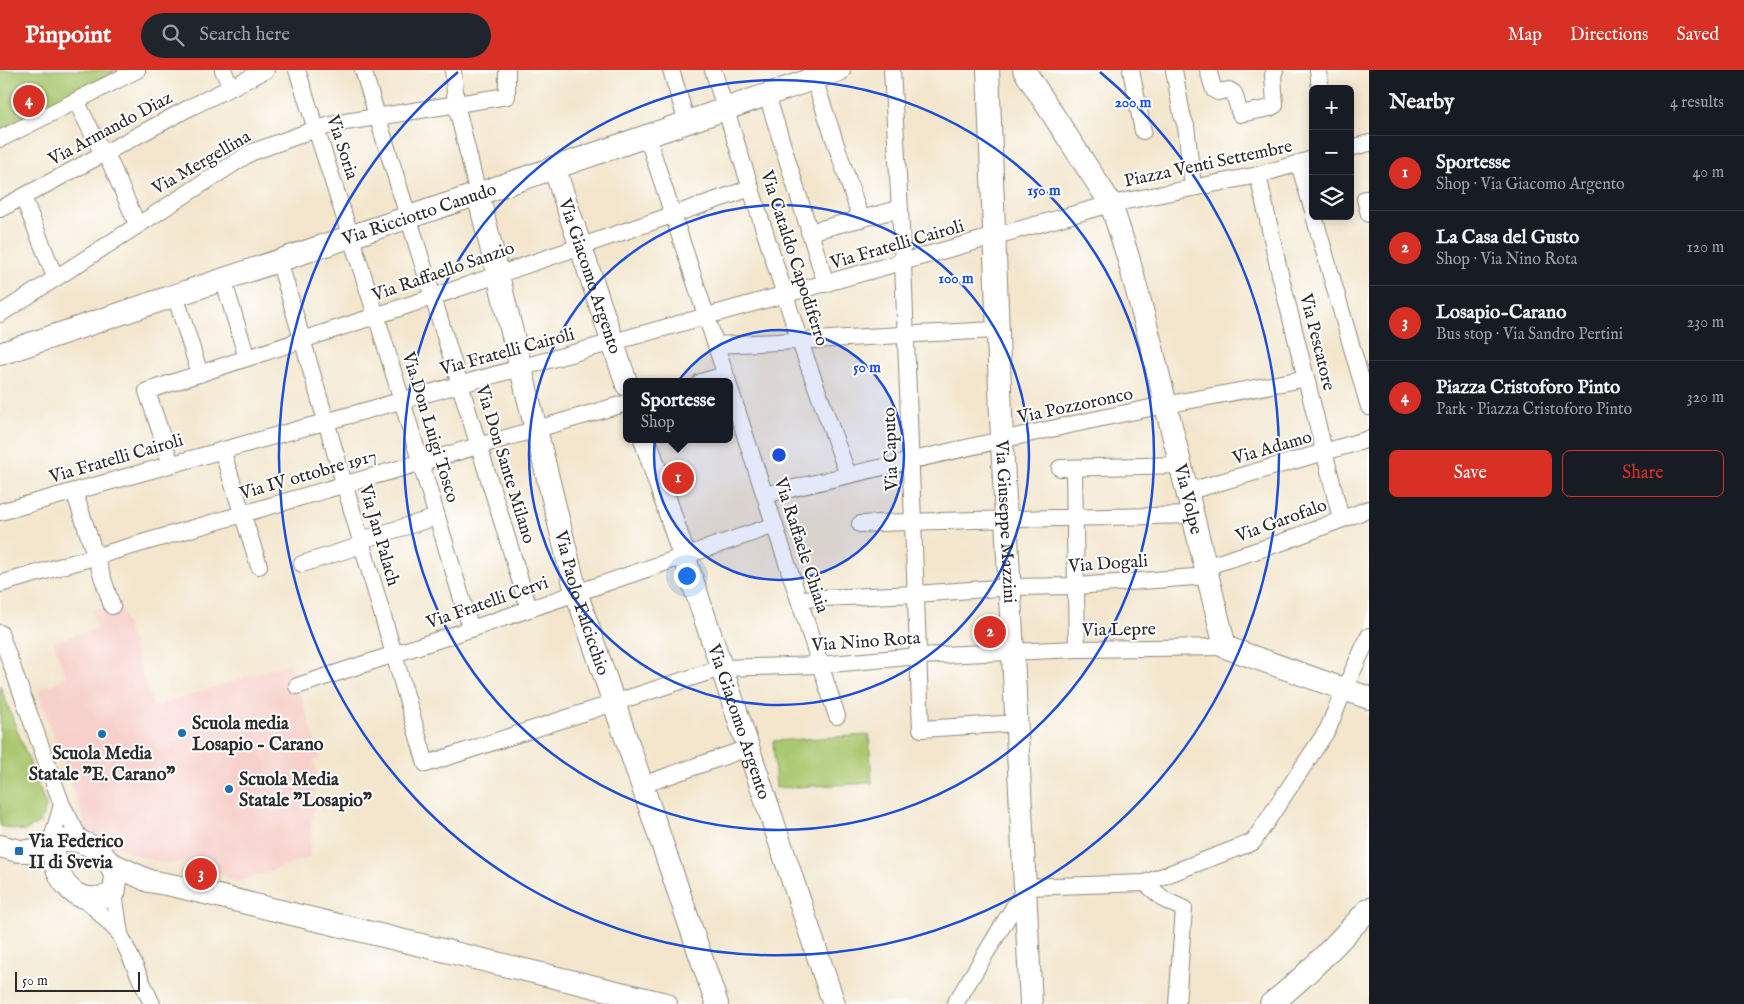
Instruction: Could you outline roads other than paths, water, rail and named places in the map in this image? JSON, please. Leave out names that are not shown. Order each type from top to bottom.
[{"type":"main road","name":"Via Ricciotto Canudo","points":[[0,354],[767,95],[812,74],[839,70]]},
{"type":"main road","name":"Via Giuseppe Mazzini","points":[[988,70],[1002,441],[1031,1004]]},
{"type":"main road","name":"Via Volpe","points":[[1024,70],[1112,204],[1128,257],[1166,405],[1225,647]]},
{"type":"main road","name":"Via Giacomo Argento","points":[[554,167],[624,378]]},
{"type":"main road","name":"Via Paolo Falcicchio","points":[[478,194],[576,592],[718,1004]]},
{"type":"main road","name":"Via Giacomo Argento","points":[[646,443],[834,1004]]},
{"type":"main road","points":[[1225,647],[1369,698]]},
{"type":"main road","points":[[0,846],[19,851],[28,851],[52,842],[66,840],[81,841],[105,857],[110,863],[115,875],[115,890]]},
{"type":"main road","points":[[52,842],[53,858],[61,880]]},
{"type":"main road","points":[[28,851],[73,892],[84,897],[101,899],[115,890],[150,881]]},
{"type":"main road","points":[[110,863],[150,881],[186,888],[666,1004]]},
{"type":"main road","points":[[1271,1004],[1319,961],[1369,909]]},
{"type":"street","points":[[0,139],[136,70]]},
{"type":"street","points":[[223,70],[231,87]]},
{"type":"street","name":"Via Armando Diaz","points":[[0,209],[266,70]]},
{"type":"street","name":"Via Soria","points":[[297,70],[351,236]]},
{"type":"street","name":"Via Don Sante Milano","points":[[363,70],[529,609]]},
{"type":"street","points":[[453,70],[456,104],[478,194]]},
{"type":"street","name":"Via Mergellina","points":[[0,314],[250,153],[316,129],[377,116],[507,96],[507,70]]},
{"type":"street","points":[[671,70],[687,122]]},
{"type":"street","name":"Via Cataldo Capodiferro","points":[[713,70],[800,342],[848,475]]},
{"type":"street","name":"Via Caputo","points":[[892,70],[903,263],[921,729],[1018,723]]},
{"type":"street","points":[[1174,70],[1182,115],[1186,126],[1194,187]]},
{"type":"street","points":[[1208,70],[1214,90],[1218,92],[1229,90],[1234,93],[1240,114],[1270,108],[1275,105],[1275,70]]},
{"type":"street","points":[[1318,70],[1320,85]]},
{"type":"street","points":[[1134,71],[1143,131]]},
{"type":"street","points":[[812,74],[861,219]]},
{"type":"street","points":[[767,95],[826,284]]},
{"type":"street","points":[[76,101],[105,154],[137,224]]},
{"type":"street","name":"Via Raffaele Chiaia","points":[[647,136],[727,378]]},
{"type":"street","points":[[1354,147],[1369,143]]},
{"type":"street","points":[[1306,162],[1309,183]]},
{"type":"street","name":"Piazza Venti Settembre","points":[[1112,204],[1258,175],[1306,162]]},
{"type":"street","name":"Via Pescatore","points":[[1258,175],[1341,519]]},
{"type":"street","name":"Via Raffaello Sanzio","points":[[171,464],[147,391],[433,297],[751,188]]},
{"type":"street","points":[[23,197],[55,277]]},
{"type":"street","name":"Via Fratelli Cairoli","points":[[0,512],[1112,204]]},
{"type":"street","points":[[809,232],[900,209]]},
{"type":"street","points":[[1315,220],[1369,408]]},
{"type":"street","name":"Via Don Luigi Tosco","points":[[351,236],[471,629]]},
{"type":"street","name":"Via Jan Palach","points":[[279,260],[426,764]]},
{"type":"street","points":[[223,279],[248,358]]},
{"type":"street","points":[[175,294],[200,374]]},
{"type":"street","points":[[716,345],[998,330]]},
{"type":"street","name":"Via Pozzoronco","points":[[765,495],[1166,405],[1239,393],[1306,378]]},
{"type":"street","name":"Via Raffaele Chiaia","points":[[733,396],[837,716]]},
{"type":"street","name":"Via IV ottobre 1917","points":[[0,584],[623,404]]},
{"type":"street","name":"Via Adamo","points":[[1186,492],[1369,440]]},
{"type":"street","points":[[222,450],[259,566]]},
{"type":"street","points":[[1077,649],[1075,518],[1067,468],[1181,465]]},
{"type":"street","points":[[74,491],[112,606]]},
{"type":"street","name":"Via Garofalo","points":[[1206,572],[1369,508]]},
{"type":"street","points":[[860,524],[1007,518],[1193,514]]},
{"type":"street","points":[[302,564],[437,517]]},
{"type":"street","name":"Via Fratelli Cervi","points":[[297,686],[394,655],[775,525]]},
{"type":"street","name":"Via Dogali","points":[[799,599],[916,594],[1011,587],[1077,586],[1206,572]]},
{"type":"street","points":[[0,633],[62,805],[81,841]]},
{"type":"street","points":[[955,1004],[1026,887],[1145,883],[1252,842],[1328,729],[1369,636]]},
{"type":"street","name":"Via Lepre","points":[[1014,652],[1077,649],[1225,647]]},
{"type":"street","name":"Via Nino Rota","points":[[426,764],[721,668],[820,665],[918,656],[1014,652]]},
{"type":"street","points":[[642,785],[748,748]]},
{"type":"street","points":[[52,842],[62,805]]},
{"type":"street","points":[[1145,883],[1165,900],[1184,909],[1177,1004]]},
{"type":"street","points":[[115,890],[120,934],[152,1004]]},
{"type":"street","points":[[84,897],[120,934]]},
{"type":"place","name":"Piazza Cristoforo Pinto","points":[[29,101]]},
{"type":"place","name":"Sportesse","points":[[678,478]]},
{"type":"place","name":"La Casa del Gusto","points":[[990,632]]},
{"type":"place","name":"Scuola media Losapio - Carano","points":[[182,733]]},
{"type":"place","name":"Scuola Media Statale \"E. Carano\"","points":[[102,734]]},
{"type":"place","name":"Scuola Media Statale \"Losapio\"","points":[[229,789]]},
{"type":"place","name":"Via Federico II di Svevia","points":[[19,851]]},
{"type":"place","name":"Losapio-Carano","points":[[201,874]]}]
